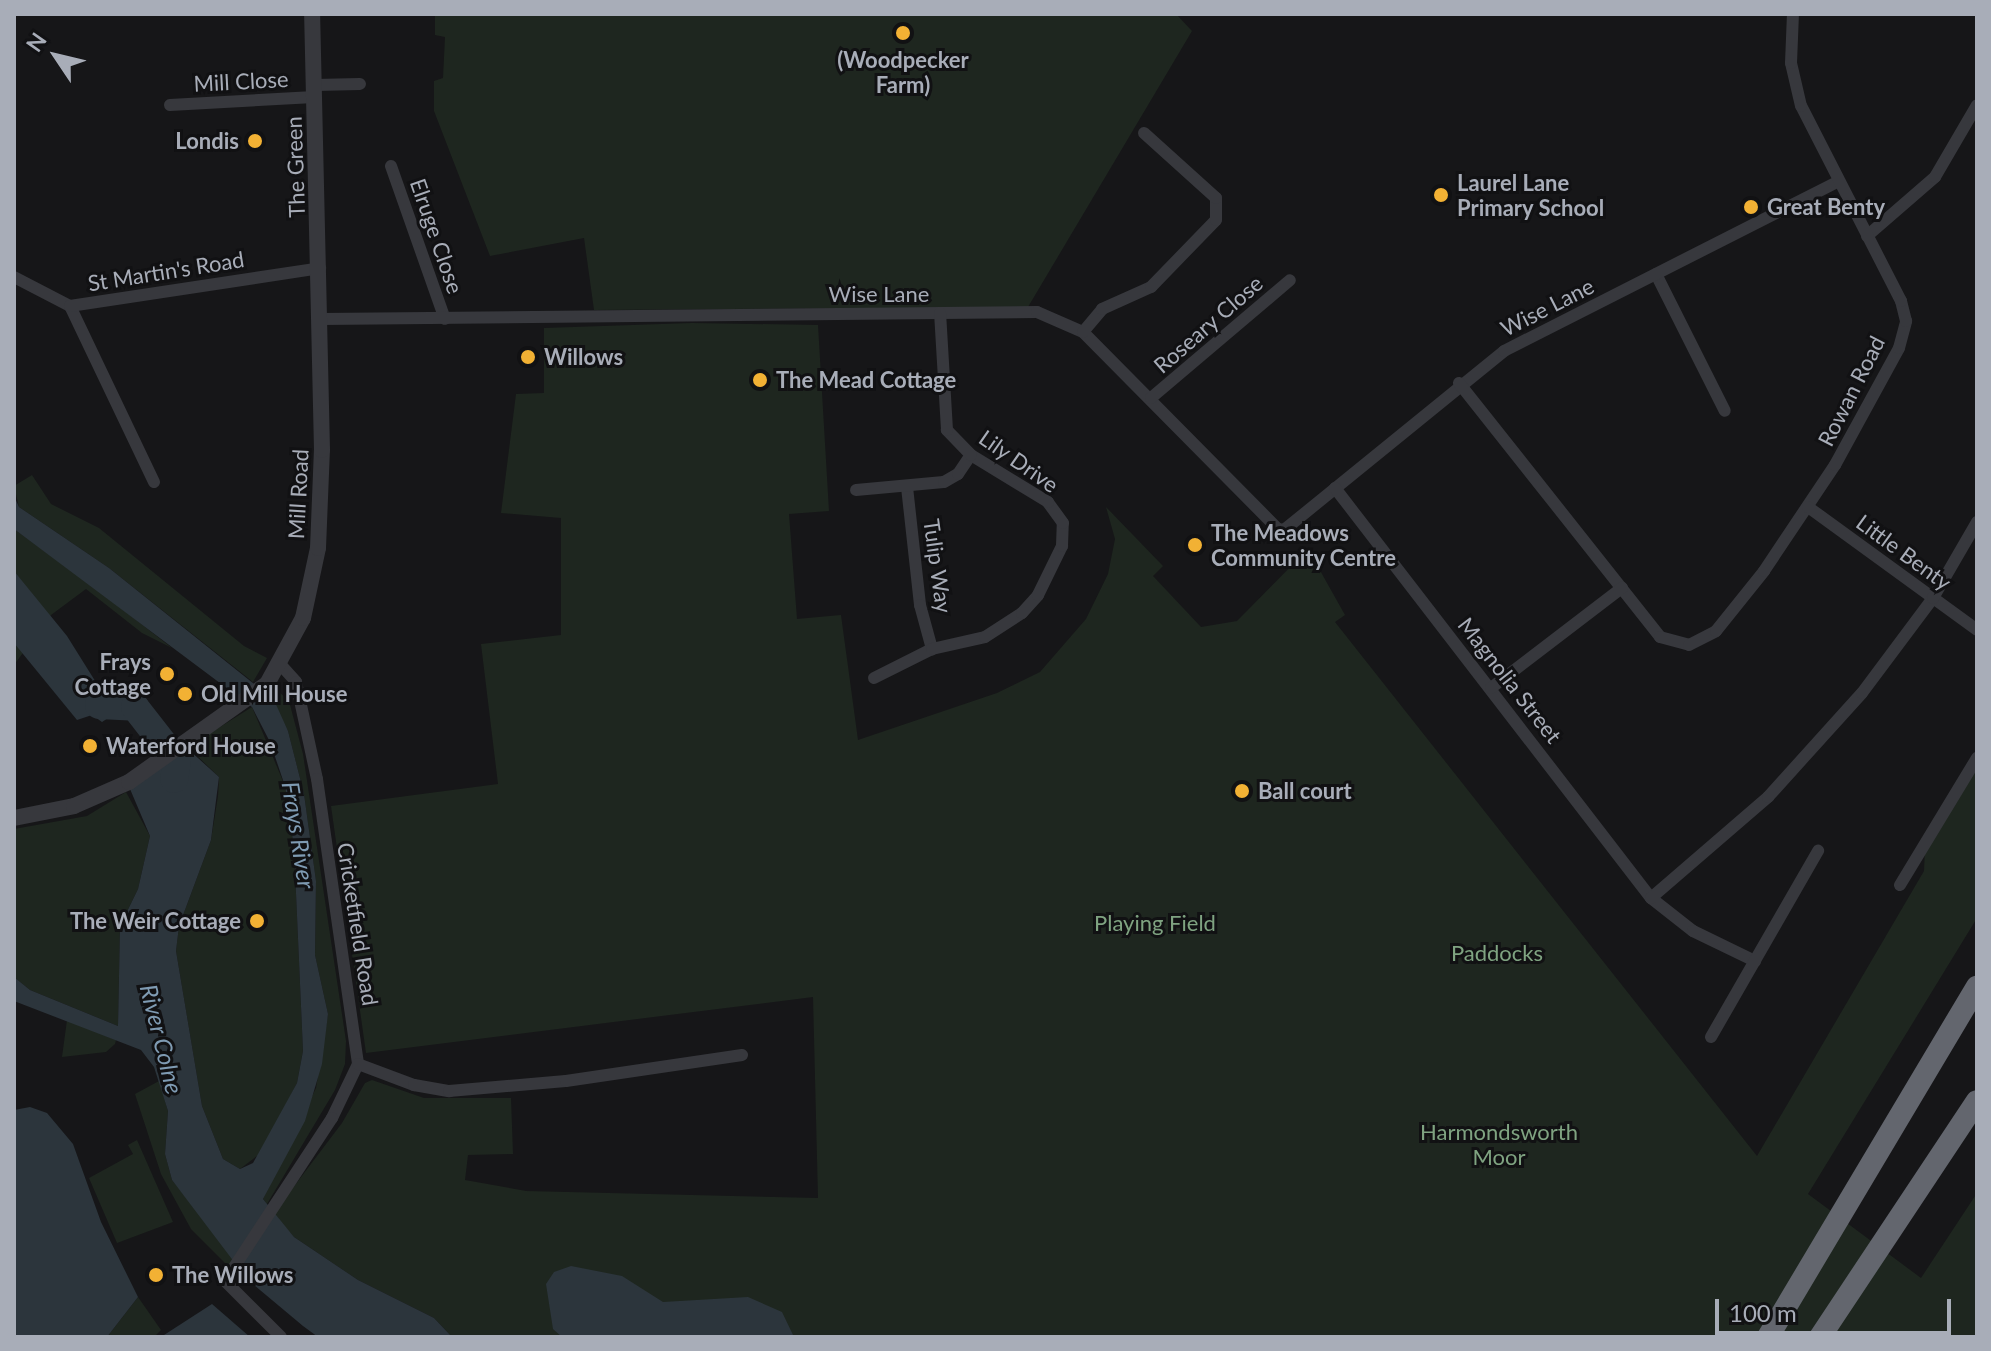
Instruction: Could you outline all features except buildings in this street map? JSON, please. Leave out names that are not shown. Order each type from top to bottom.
[{"type":"highway","points":[[1768,1337],[1977,987]]},
{"type":"highway","points":[[1820,1337],[1977,1101]]},
{"type":"highway","points":[[1834,1337],[1877,1253]]},
{"type":"highway","points":[[1752,1337],[1803,1277]]},
{"type":"street","name":"The Green","points":[[312,14],[322,319]]},
{"type":"street","name":"Rowan Road","points":[[1622,588],[1660,637],[1689,645],[1716,631],[1808,507],[1899,348],[1906,321],[1801,106],[1791,63],[1793,14]]},
{"type":"street","name":"Mill Close","points":[[170,105],[360,84]]},
{"type":"street","points":[[1867,236],[1935,177],[1977,105]]},
{"type":"street","points":[[1083,332],[1102,309],[1151,287],[1216,220],[1216,198],[1144,133]]},
{"type":"street","name":"Elruge Close","points":[[391,166],[445,319]]},
{"type":"street","name":"Wise Lane","points":[[322,319],[1037,312],[1083,332],[1278,529],[1293,527],[1459,383],[1504,351],[1837,182]]},
{"type":"street","name":"St Martin's Road","points":[[154,482],[70,306],[320,268]]},
{"type":"street","points":[[1656,274],[1725,411]]},
{"type":"street","points":[[14,277],[70,306]]},
{"type":"street","name":"Roseary Close","points":[[1151,398],[1290,280]]},
{"type":"street","name":"Lily Drive","points":[[874,678],[932,649],[985,637],[1022,613],[1038,595],[1062,546],[1063,523],[1048,502],[971,455],[947,430],[940,313]]},
{"type":"street","name":"Mill Road","points":[[14,818],[74,806],[129,782],[267,684],[280,664],[303,618],[318,548],[322,319]]},
{"type":"street","points":[[1459,383],[1622,588],[1491,688]]},
{"type":"street","points":[[856,490],[907,487],[954,477],[971,455]]},
{"type":"street","name":"Tulip Way","points":[[907,487],[920,605],[932,649]]},
{"type":"street","name":"Magnolia Street","points":[[1335,488],[1651,898],[1693,931],[1755,961]]},
{"type":"street","name":"Little Benty","points":[[1808,507],[1977,630]]},
{"type":"street","points":[[1651,898],[1768,797],[1862,693],[1933,598],[1977,522]]},
{"type":"street","name":"Cricketfield Road","points":[[280,664],[296,682],[317,779],[358,1064]]},
{"type":"street","points":[[1900,885],[1977,758]]},
{"type":"street","points":[[1711,1037],[1818,851]]},
{"type":"street","points":[[281,1337],[225,1281],[288,1179],[332,1118],[358,1064],[414,1085],[449,1091],[566,1081],[742,1055]]},
{"type":"green space","points":[[435,14],[1176,14],[1192,31],[1028,307],[594,310],[584,238],[490,256],[434,111],[434,81],[443,78],[445,37],[435,35]]},
{"type":"green space","points":[[692,323],[818,325],[829,511],[789,514],[797,619],[841,615],[858,740],[997,693],[1040,672],[1086,619],[1108,574],[1115,539],[1106,507],[1163,566],[1153,576],[1201,627],[1237,621],[1308,549],[1345,615],[1335,622],[1757,1156],[1924,871],[1925,847],[1977,768],[1977,918],[1808,1194],[1921,1278],[1977,1193],[1977,1337],[452,1337],[434,1318],[358,1280],[294,1237],[273,1214],[342,1123],[365,1083],[372,1080],[424,1098],[511,1098],[513,1154],[468,1155],[465,1180],[526,1191],[818,1198],[813,997],[366,1053],[331,806],[498,784],[481,644],[561,635],[561,518],[501,513],[516,394],[544,393],[544,328]]},
{"type":"green space","points":[[32,475],[51,504],[99,528],[244,646],[267,658],[253,682],[109,568],[19,507],[14,486]]},
{"type":"green space","points":[[14,529],[172,648],[142,633],[86,589],[51,615],[14,665]]},
{"type":"green space","points":[[277,690],[289,701],[303,754],[346,1041],[345,1064],[335,1090],[267,1204],[263,1199],[316,1088],[328,1014],[315,955],[316,881],[304,794],[288,731],[268,695]]},
{"type":"green space","points":[[252,707],[285,786],[294,848],[303,1051],[297,1083],[261,1153],[240,1169],[223,1159],[202,1106],[176,951],[179,926],[211,840],[218,796],[219,777],[188,747]]},
{"type":"green space","points":[[126,792],[150,836],[138,889],[120,926],[118,1026],[30,990],[14,977],[14,829],[87,816]]},
{"type":"green space","points":[[67,1020],[116,1040],[115,1044],[106,1052],[62,1057]]},
{"type":"green space","points":[[159,1081],[168,1111],[165,1154],[172,1180],[234,1257],[228,1266],[191,1229],[161,1174],[135,1094]]},
{"type":"green space","points":[[137,1140],[173,1222],[117,1243],[89,1178],[133,1154],[128,1145]]},
{"type":"green space","points":[[138,1297],[161,1330],[154,1337],[107,1337]]},
{"type":"water","name":"Frays River","points":[[14,496],[19,507],[109,568],[274,700],[288,731],[304,794],[316,881],[315,955],[328,1014],[322,1064],[305,1121],[263,1199],[294,1237],[358,1280],[434,1318],[452,1337],[318,1337],[303,1326],[247,1279],[172,1180],[165,1154],[168,1111],[154,1067],[141,1050],[14,1001],[14,977],[30,990],[118,1026],[120,926],[138,889],[150,836],[130,789],[188,749],[219,777],[211,840],[179,926],[176,951],[202,1106],[223,1159],[240,1169],[253,1163],[297,1083],[303,1051],[294,848],[285,786],[270,742],[252,707],[14,529]]},
{"type":"water","points":[[14,571],[67,636],[97,684],[143,705],[132,713],[122,709],[102,722],[92,715],[77,720],[14,643]]},
{"type":"water","points":[[30,1107],[47,1113],[73,1144],[101,1222],[138,1297],[107,1337],[14,1337],[14,1110]]},
{"type":"water","points":[[571,1266],[622,1276],[663,1302],[748,1297],[782,1312],[794,1337],[562,1337],[553,1329],[546,1284],[554,1272]]},
{"type":"water","points":[[212,1304],[250,1337],[162,1337],[164,1335]]},
{"type":"waterway","name":"River Colne","points":[[99,705],[135,707],[177,761],[174,779]]},
{"type":"place","name":"(Woodpecker Farm)","points":[[903,33]]},
{"type":"place","name":"Londis","points":[[255,141]]},
{"type":"place","name":"Laurel Lane Primary School","points":[[1441,195]]},
{"type":"place","name":"Great Benty","points":[[1751,207]]},
{"type":"place","name":"Willows","points":[[528,357]]},
{"type":"place","name":"The Mead Cottage","points":[[760,380]]},
{"type":"place","name":"The Meadows Community Centre","points":[[1195,545]]},
{"type":"place","name":"Frays Cottage","points":[[167,674]]},
{"type":"place","name":"Old Mill House","points":[[185,694]]},
{"type":"place","name":"Waterford House","points":[[90,746]]},
{"type":"place","name":"Ball court","points":[[1242,791]]},
{"type":"place","name":"The Weir Cottage","points":[[257,921]]},
{"type":"place","name":"The Willows","points":[[156,1275]]},
{"type":"park label","name":"Playing Field","points":[[1155,923]]},
{"type":"park label","name":"Paddocks","points":[[1497,953]]},
{"type":"park label","name":"Harmondsworth Moor","points":[[1499,1144]]}]
